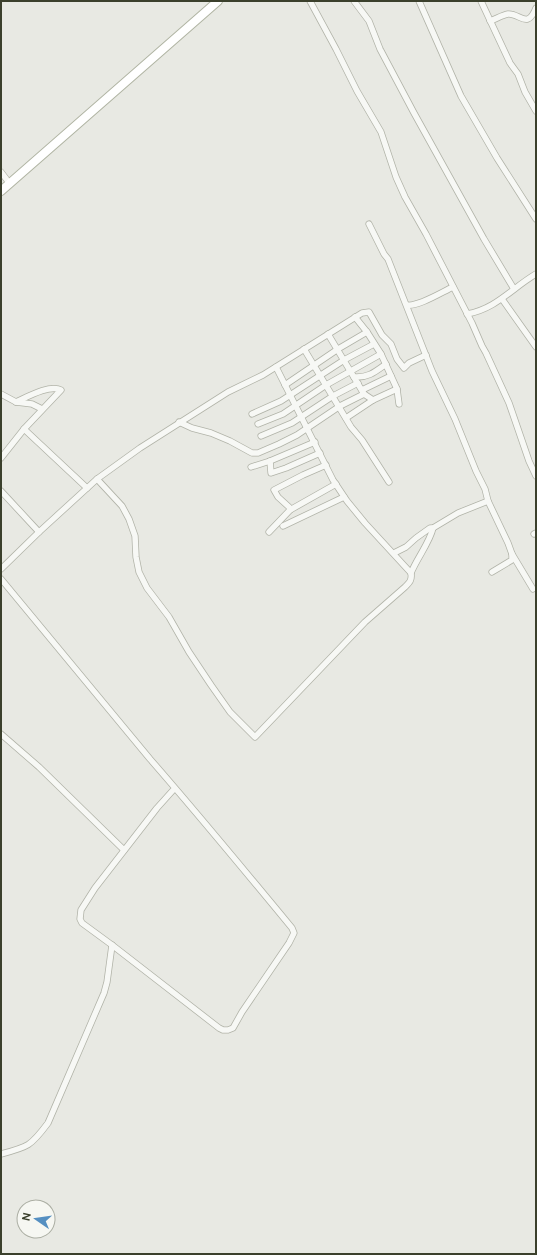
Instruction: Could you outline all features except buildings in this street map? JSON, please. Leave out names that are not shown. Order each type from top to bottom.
[{"type":"main road","points":[[1,191],[218,1]]},
{"type":"street","points":[[310,1],[357,91],[381,132],[405,197],[472,323],[509,403],[529,461],[536,476]]},
{"type":"street","points":[[354,1],[370,21],[380,49],[418,120],[484,239],[514,289]]},
{"type":"street","points":[[419,1],[461,96],[497,158],[536,219]]},
{"type":"street","points":[[481,1],[510,63],[518,74],[525,92],[536,111]]},
{"type":"street","points":[[490,21],[507,14],[525,19],[529,18],[534,14],[536,8]]},
{"type":"street","points":[[1,172],[10,184]]},
{"type":"street","points":[[369,224],[388,259],[426,355],[485,489],[488,501],[512,554],[533,589]]},
{"type":"street","points":[[467,314],[476,312],[502,299],[536,274]]},
{"type":"street","points":[[407,305],[418,303],[453,287]]},
{"type":"street","points":[[502,299],[536,347]]},
{"type":"street","points":[[1,569],[96,479],[179,422],[228,392],[248,383],[276,367],[362,313],[369,312],[382,335],[391,344],[397,359],[404,368],[409,363],[426,355]]},
{"type":"street","points":[[355,318],[367,332],[381,354],[397,389],[399,404]]},
{"type":"street","points":[[285,385],[314,364],[367,332]]},
{"type":"street","points":[[328,334],[363,392],[366,405]]},
{"type":"street","points":[[252,414],[281,402],[344,360],[374,344]]},
{"type":"street","points":[[304,349],[340,406],[351,427],[362,440],[389,482]]},
{"type":"street","points":[[258,424],[282,414],[326,385],[381,354]]},
{"type":"street","points":[[354,377],[368,376],[386,364]]},
{"type":"street","points":[[276,367],[336,484],[365,523],[411,573]]},
{"type":"street","points":[[179,422],[230,441],[252,453],[258,452],[279,444],[304,430],[340,406],[391,376]]},
{"type":"street","points":[[261,436],[281,429],[302,418],[333,396],[358,383]]},
{"type":"street","points":[[1,458],[24,429],[61,390],[57,388],[36,393],[16,402]]},
{"type":"street","points":[[346,418],[373,400],[397,389]]},
{"type":"street","points":[[363,392],[373,400]]},
{"type":"street","points":[[1,394],[16,402],[32,404],[42,409]]},
{"type":"street","points":[[24,429],[86,488]]},
{"type":"street","points":[[251,467],[270,461],[315,442]]},
{"type":"street","points":[[270,461],[271,473],[320,453]]},
{"type":"street","points":[[290,510],[289,507],[278,497],[274,490],[326,465]]},
{"type":"street","points":[[96,479],[122,506],[129,519],[135,536],[136,557],[140,572],[147,588],[169,617],[189,652],[230,712],[255,737],[365,622],[410,582],[412,578],[411,573],[431,535],[433,528]]},
{"type":"street","points":[[269,532],[290,510],[336,484]]},
{"type":"street","points":[[1,491],[39,532]]},
{"type":"street","points":[[283,526],[344,496]]},
{"type":"street","points":[[394,553],[406,547],[430,528],[433,528],[458,513],[488,501]]},
{"type":"street","points":[[492,572],[512,560],[512,554]]},
{"type":"street","points":[[1,579],[150,759],[197,812],[292,928],[294,933],[292,938],[242,1012],[233,1028],[228,1030],[219,1028],[82,923],[80,919],[81,910],[95,888],[157,808],[175,788]]},
{"type":"street","points":[[1,734],[39,767],[124,850]]},
{"type":"street","points":[[1,1154],[28,1146],[34,1141],[48,1123],[104,993],[112,945]]}]
